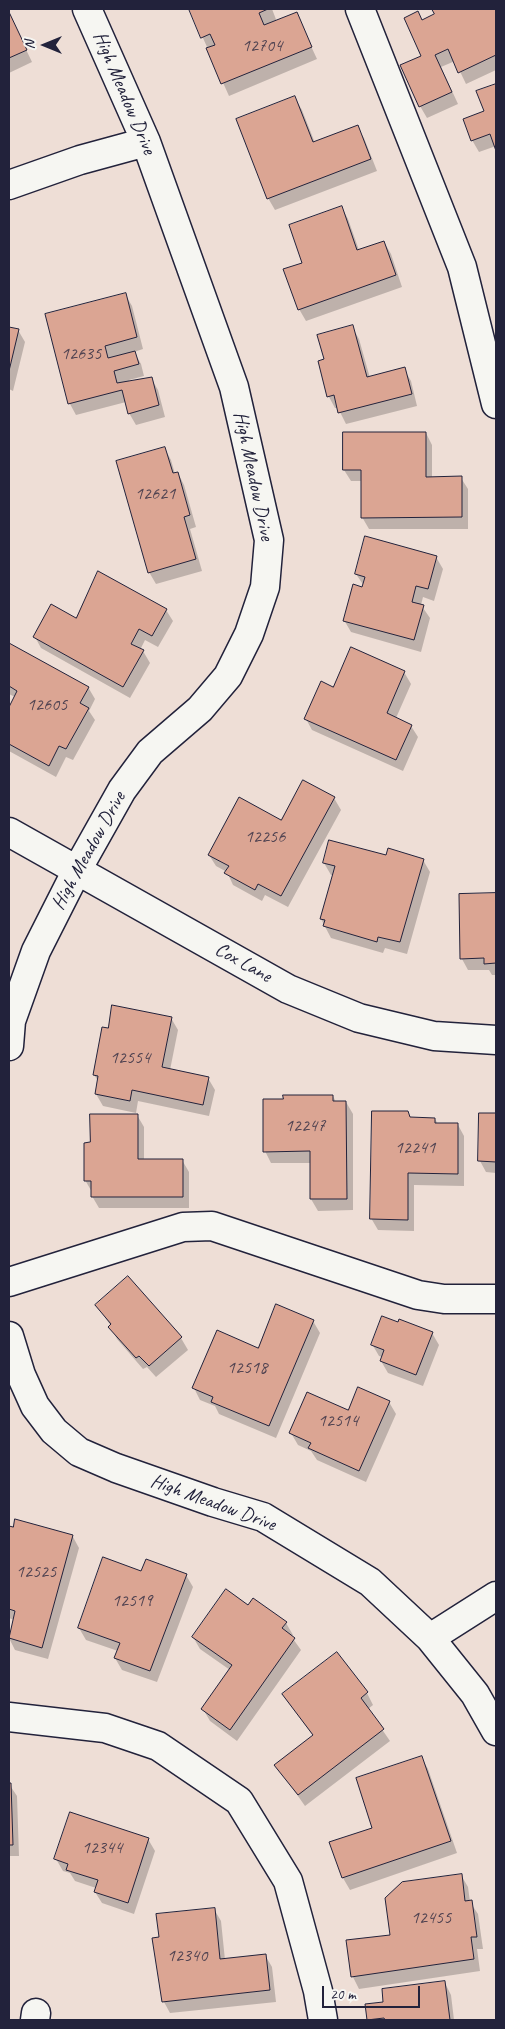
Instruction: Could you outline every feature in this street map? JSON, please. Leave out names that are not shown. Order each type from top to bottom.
[{"type":"street","name":"High Meadow Drive","points":[[9,1046],[12,1021],[36,951],[77,870],[122,790],[150,752],[200,709],[228,676],[249,634],[265,587],[269,540],[234,387],[146,142],[87,9]]},
{"type":"street","points":[[360,9],[462,267],[496,404]]},
{"type":"street","points":[[9,185],[80,160],[146,142]]},
{"type":"street","name":"Cox Lane","points":[[9,832],[288,989],[360,1018],[434,1036],[496,1040]]},
{"type":"street","points":[[9,1282],[183,1227],[212,1226],[418,1295],[444,1299],[496,1299]]},
{"type":"street","name":"High Meadow Drive","points":[[9,1336],[21,1375],[35,1406],[54,1431],[79,1452],[124,1471],[263,1517],[370,1582],[430,1638],[475,1694],[496,1730]]},
{"type":"street","points":[[430,1638],[496,1596]]},
{"type":"street","points":[[9,1717],[105,1728],[158,1746],[240,1801],[288,1881],[318,1991],[323,2020]]},
{"type":"building","points":[[189,9],[268,9],[259,13],[264,25],[297,12],[312,47],[221,84],[206,48],[215,45],[210,34],[201,38]]},
{"type":"building","points":[[432,9],[496,9],[496,55],[458,73],[448,49],[435,55],[452,92],[419,107],[400,65],[421,56],[404,18],[418,11],[422,20],[434,14]]},
{"type":"building","points":[[9,12],[27,50],[9,58]]},
{"type":"building","points":[[496,84],[496,151],[490,134],[471,141],[463,119],[484,111],[476,91]]},
{"type":"building","points":[[295,96],[313,142],[358,125],[371,159],[267,199],[236,119]]},
{"type":"building","points":[[342,206],[357,250],[384,241],[396,275],[298,310],[283,269],[302,263],[289,225]]},
{"type":"building","points":[[126,293],[137,337],[105,346],[108,358],[135,351],[139,364],[114,371],[117,383],[152,377],[159,405],[128,414],[122,390],[68,404],[45,314]]},
{"type":"building","points":[[353,325],[367,377],[405,367],[412,394],[338,413],[334,395],[327,397],[318,361],[324,359],[317,335]]},
{"type":"building","points":[[9,327],[19,329],[9,371]]},
{"type":"building","points":[[343,432],[426,432],[426,477],[462,476],[462,517],[361,518],[361,470],[343,470]]},
{"type":"building","points":[[165,447],[173,473],[178,472],[190,515],[184,517],[196,559],[148,573],[116,461]]},
{"type":"building","points":[[365,536],[437,556],[428,589],[416,586],[412,602],[424,605],[414,640],[343,621],[353,584],[362,587],[365,577],[355,574]]},
{"type":"building","points":[[98,571],[167,609],[152,636],[139,629],[131,644],[144,650],[123,687],[33,637],[51,604],[76,618]]},
{"type":"building","points":[[9,643],[89,687],[80,703],[89,708],[66,749],[59,746],[49,766],[9,744],[9,707],[17,691],[9,686]]},
{"type":"building","points":[[351,647],[405,671],[387,713],[412,725],[396,760],[304,719],[321,681],[333,687]]},
{"type":"building","points":[[303,780],[335,797],[281,896],[258,884],[255,890],[224,873],[229,866],[208,855],[239,797],[281,820]]},
{"type":"building","points":[[329,840],[386,855],[388,848],[424,859],[400,942],[378,937],[377,942],[323,926],[325,920],[320,919],[335,866],[323,863]]},
{"type":"building","points":[[496,893],[496,963],[484,964],[484,958],[460,959],[459,894]]},
{"type":"building","points":[[112,1005],[172,1017],[162,1067],[209,1077],[203,1105],[132,1090],[130,1101],[95,1094],[98,1076],[93,1075],[102,1027],[108,1028]]},
{"type":"building","points":[[283,1095],[333,1095],[333,1101],[346,1101],[347,1199],[310,1199],[310,1151],[263,1152],[263,1099],[283,1099]]},
{"type":"building","points":[[372,1111],[408,1111],[410,1117],[435,1118],[435,1123],[458,1123],[458,1174],[408,1173],[408,1220],[370,1219]]},
{"type":"building","points":[[479,1113],[496,1113],[496,1162],[478,1161]]},
{"type":"building","points":[[90,1114],[138,1114],[138,1159],[183,1159],[183,1197],[91,1197],[91,1181],[84,1181],[84,1143],[90,1142]]},
{"type":"building","points":[[128,1276],[182,1337],[149,1366],[139,1356],[136,1358],[108,1327],[111,1324],[95,1305]]},
{"type":"building","points":[[276,1304],[314,1320],[269,1426],[211,1402],[213,1397],[192,1388],[217,1330],[258,1348]]},
{"type":"building","points":[[382,1316],[398,1322],[399,1319],[433,1332],[416,1375],[380,1361],[384,1350],[371,1345]]},
{"type":"building","points":[[358,1387],[390,1401],[359,1471],[308,1448],[311,1443],[289,1433],[307,1392],[348,1410]]},
{"type":"building","points":[[15,1519],[73,1535],[42,1648],[9,1638],[15,1611],[9,1609],[9,1526],[13,1527]]},
{"type":"building","points":[[103,1557],[141,1571],[146,1559],[187,1574],[150,1671],[114,1658],[120,1643],[78,1628]]},
{"type":"building","points":[[226,1589],[248,1605],[253,1598],[287,1622],[282,1628],[295,1638],[230,1730],[201,1709],[232,1665],[192,1637]]},
{"type":"building","points":[[337,1652],[368,1692],[361,1698],[384,1729],[298,1795],[274,1765],[313,1735],[282,1694]]},
{"type":"building","points":[[422,1756],[451,1841],[342,1878],[329,1842],[372,1828],[356,1778]]},
{"type":"building","points":[[9,1783],[11,1783],[13,1845],[9,1845]]},
{"type":"building","points":[[70,1812],[149,1838],[128,1903],[94,1892],[98,1880],[66,1870],[68,1864],[54,1859]]},
{"type":"building","points":[[462,1874],[465,1901],[472,1900],[477,1937],[471,1937],[474,1959],[351,1977],[346,1940],[390,1935],[385,1898],[402,1882]]},
{"type":"building","points":[[215,1908],[220,1959],[266,1954],[270,1990],[162,2002],[152,1938],[159,1937],[156,1914]]},
{"type":"building","points":[[445,1981],[450,2020],[385,2020],[384,2018],[367,2020],[365,2004],[383,2002],[382,1989]]}]
